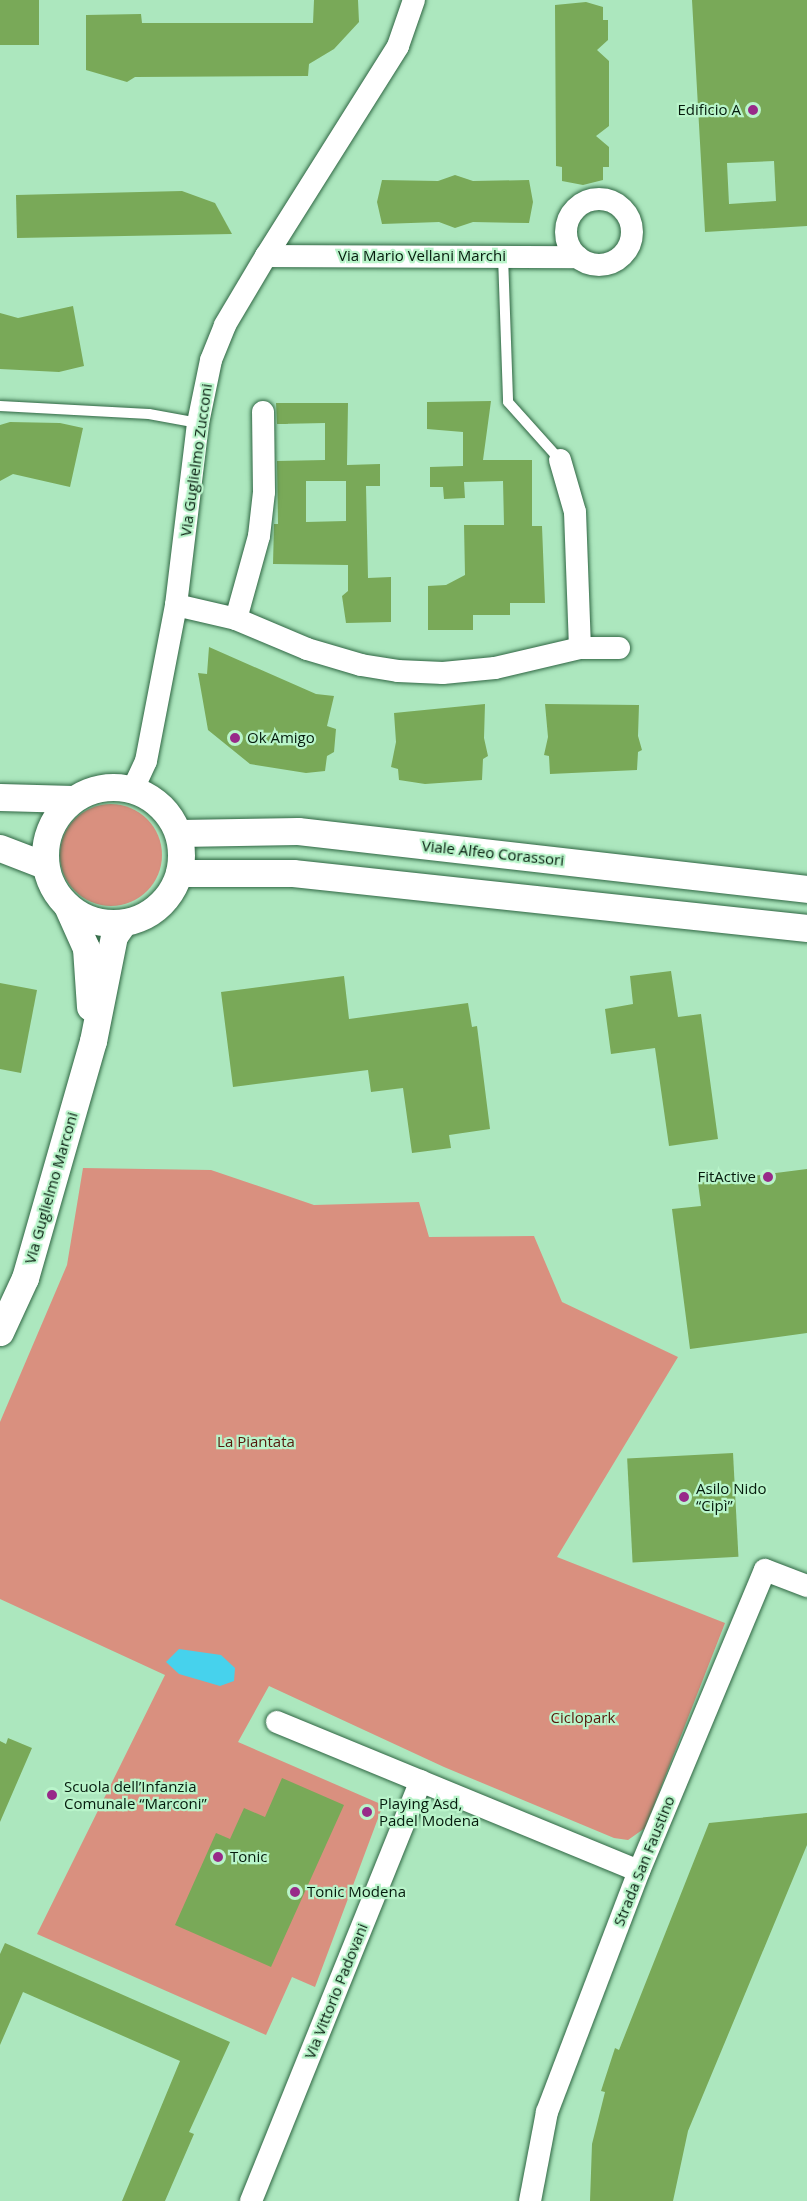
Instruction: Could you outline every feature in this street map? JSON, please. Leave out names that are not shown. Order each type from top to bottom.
[{"type":"street","name":"Via Guglielmo Zucconi","points":[[133,789],[146,761],[176,605],[198,423],[211,360],[225,325],[266,256],[398,46],[414,0]]},
{"type":"street","name":"Via Mario Vellani Marchi","points":[[266,256],[578,257]]},
{"type":"street","points":[[236,619],[259,536],[264,492],[263,412]]},
{"type":"street","points":[[560,460],[575,512],[580,648]]},
{"type":"street","points":[[176,605],[236,619],[307,649],[361,665],[398,671],[443,673],[495,668],[580,648],[619,648]]},
{"type":"street","points":[[0,797],[73,799],[112,786],[133,789],[160,806],[178,834],[180,873],[159,907],[123,923],[94,921],[68,908],[52,889],[44,865],[45,840],[55,817],[73,799]]},
{"type":"street","name":"Viale Alfeo Corassori","points":[[178,834],[298,831],[807,889]]},
{"type":"street","points":[[0,848],[44,865]]},
{"type":"street","points":[[180,873],[293,873],[807,928]]},
{"type":"street","name":"Via Guglielmo Marconi","points":[[68,908],[86,948],[93,1041]]},
{"type":"street","name":"Via Guglielmo Marconi","points":[[0,1332],[25,1278],[93,1041],[114,936],[123,923]]},
{"type":"street","name":"Strada San Faustino","points":[[530,2201],[547,2112],[639,1871],[765,1570],[807,1586]]},
{"type":"street","points":[[277,1722],[639,1871]]},
{"type":"street","name":"Via Vittorio Padovani","points":[[251,2201],[421,1781]]},
{"type":"lane","points":[[503,256],[508,402],[560,460]]},
{"type":"lane","points":[[0,406],[149,414],[198,423]]},
{"type":"green space","points":[[111,804],[130,808],[147,819],[158,836],[162,855],[158,874],[147,891],[130,902],[111,906],[92,902],[75,891],[64,874],[60,855],[64,836],[75,819],[92,808]]},
{"type":"green space","name":"La Piantata","points":[[83,1168],[211,1170],[314,1205],[419,1202],[429,1237],[534,1236],[562,1302],[678,1357],[557,1557],[725,1623],[645,1828],[628,1840],[614,1838],[444,1767],[269,1686],[238,1742],[383,1805],[315,1987],[292,1977],[266,2035],[37,1934],[165,1675],[0,1599],[0,1422],[67,1265]]},
{"type":"water","points":[[179,1649],[221,1655],[235,1668],[234,1681],[220,1686],[179,1674],[166,1662]]},
{"type":"building","points":[[0,0],[39,0],[39,45],[0,45]]},
{"type":"building","points":[[314,0],[358,0],[359,22],[334,49],[309,64],[308,76],[135,77],[127,82],[86,70],[86,15],[141,14],[142,23],[313,23]]},
{"type":"building","name":"Edificio A","points":[[692,0],[807,0],[807,226],[705,232]],"holes":[[[774,161],[776,201],[729,204],[727,163]]]},
{"type":"building","points":[[586,2],[603,7],[603,20],[608,20],[608,40],[597,50],[609,61],[609,126],[596,136],[609,147],[609,167],[603,167],[603,180],[583,185],[562,181],[562,167],[556,166],[555,5]]},
{"type":"building","points":[[455,175],[473,181],[529,180],[533,202],[529,223],[473,222],[455,228],[439,222],[382,224],[377,202],[382,180],[438,181]]},
{"type":"building","points":[[182,191],[215,203],[232,234],[17,238],[16,195]]},
{"type":"building","points":[[73,306],[84,366],[59,372],[0,369],[0,313],[18,318]]},
{"type":"building","points":[[491,401],[483,460],[532,460],[532,526],[542,526],[545,603],[510,603],[510,615],[473,615],[473,630],[428,630],[428,586],[446,585],[465,575],[464,525],[504,525],[503,481],[464,482],[465,498],[444,499],[443,487],[430,487],[430,467],[463,466],[463,432],[427,429],[427,402]]},
{"type":"building","points":[[276,403],[348,403],[347,465],[380,464],[380,486],[366,486],[368,578],[391,577],[391,622],[346,623],[342,596],[348,591],[348,565],[273,564],[274,524],[278,524],[277,461],[325,460],[325,423],[277,424]],"holes":[[[306,481],[346,481],[346,521],[306,522]]]},
{"type":"building","points":[[10,422],[60,423],[83,428],[70,487],[13,474],[0,481],[0,425]]},
{"type":"building","points":[[209,647],[316,694],[334,696],[327,726],[336,729],[334,752],[327,756],[325,771],[306,773],[250,764],[208,730],[198,673],[207,674]]},
{"type":"building","points":[[485,704],[484,738],[488,756],[483,759],[482,780],[425,784],[399,780],[398,769],[391,767],[396,742],[394,713]]},
{"type":"building","points":[[545,704],[639,705],[638,736],[642,750],[638,752],[637,770],[550,774],[549,756],[544,755],[548,737]]},
{"type":"building","points":[[671,971],[678,1017],[701,1014],[718,1139],[669,1146],[655,1048],[611,1054],[605,1009],[633,1004],[630,976]]},
{"type":"building","points":[[344,976],[349,1019],[468,1003],[472,1027],[477,1026],[490,1129],[449,1135],[451,1148],[412,1153],[403,1088],[371,1092],[368,1070],[233,1087],[221,992]]},
{"type":"building","points":[[0,983],[37,990],[21,1073],[0,1069]]},
{"type":"building","points":[[807,1169],[807,1333],[690,1349],[672,1209],[701,1206],[698,1183]]},
{"type":"building","points":[[733,1453],[738,1557],[633,1562],[627,1459]]},
{"type":"building","points":[[8,1738],[32,1748],[0,1822],[0,1741],[6,1744]]},
{"type":"building","points":[[282,1778],[344,1805],[271,1967],[175,1925],[216,1833],[230,1839],[244,1808],[265,1817]]},
{"type":"building","points":[[807,1813],[807,1845],[688,2131],[673,2201],[590,2201],[592,2144],[605,2092],[601,2091],[615,2048],[619,2050],[709,1823]]},
{"type":"building","points":[[5,1943],[230,2042],[189,2132],[194,2134],[165,2201],[122,2201],[180,2061],[23,1992],[0,2045],[0,1954]]},
{"type":"place","name":"Edificio A","points":[[753,110]]},
{"type":"place","name":"Ok Amigo","points":[[235,738]]},
{"type":"place","name":"FitActive","points":[[768,1177]]},
{"type":"place","name":"Asilo Nido “Cipì”","points":[[684,1497]]},
{"type":"place","name":"Scuola dell’Infanzia Comunale “Marconi”","points":[[52,1795]]},
{"type":"place","name":"Playing Asd, Padel Modena","points":[[367,1812]]},
{"type":"place","name":"Tonic","points":[[218,1857]]},
{"type":"place","name":"Tonic Modena","points":[[295,1892]]},
{"type":"park label","name":"Ciclopark","points":[[583,1718]]}]
